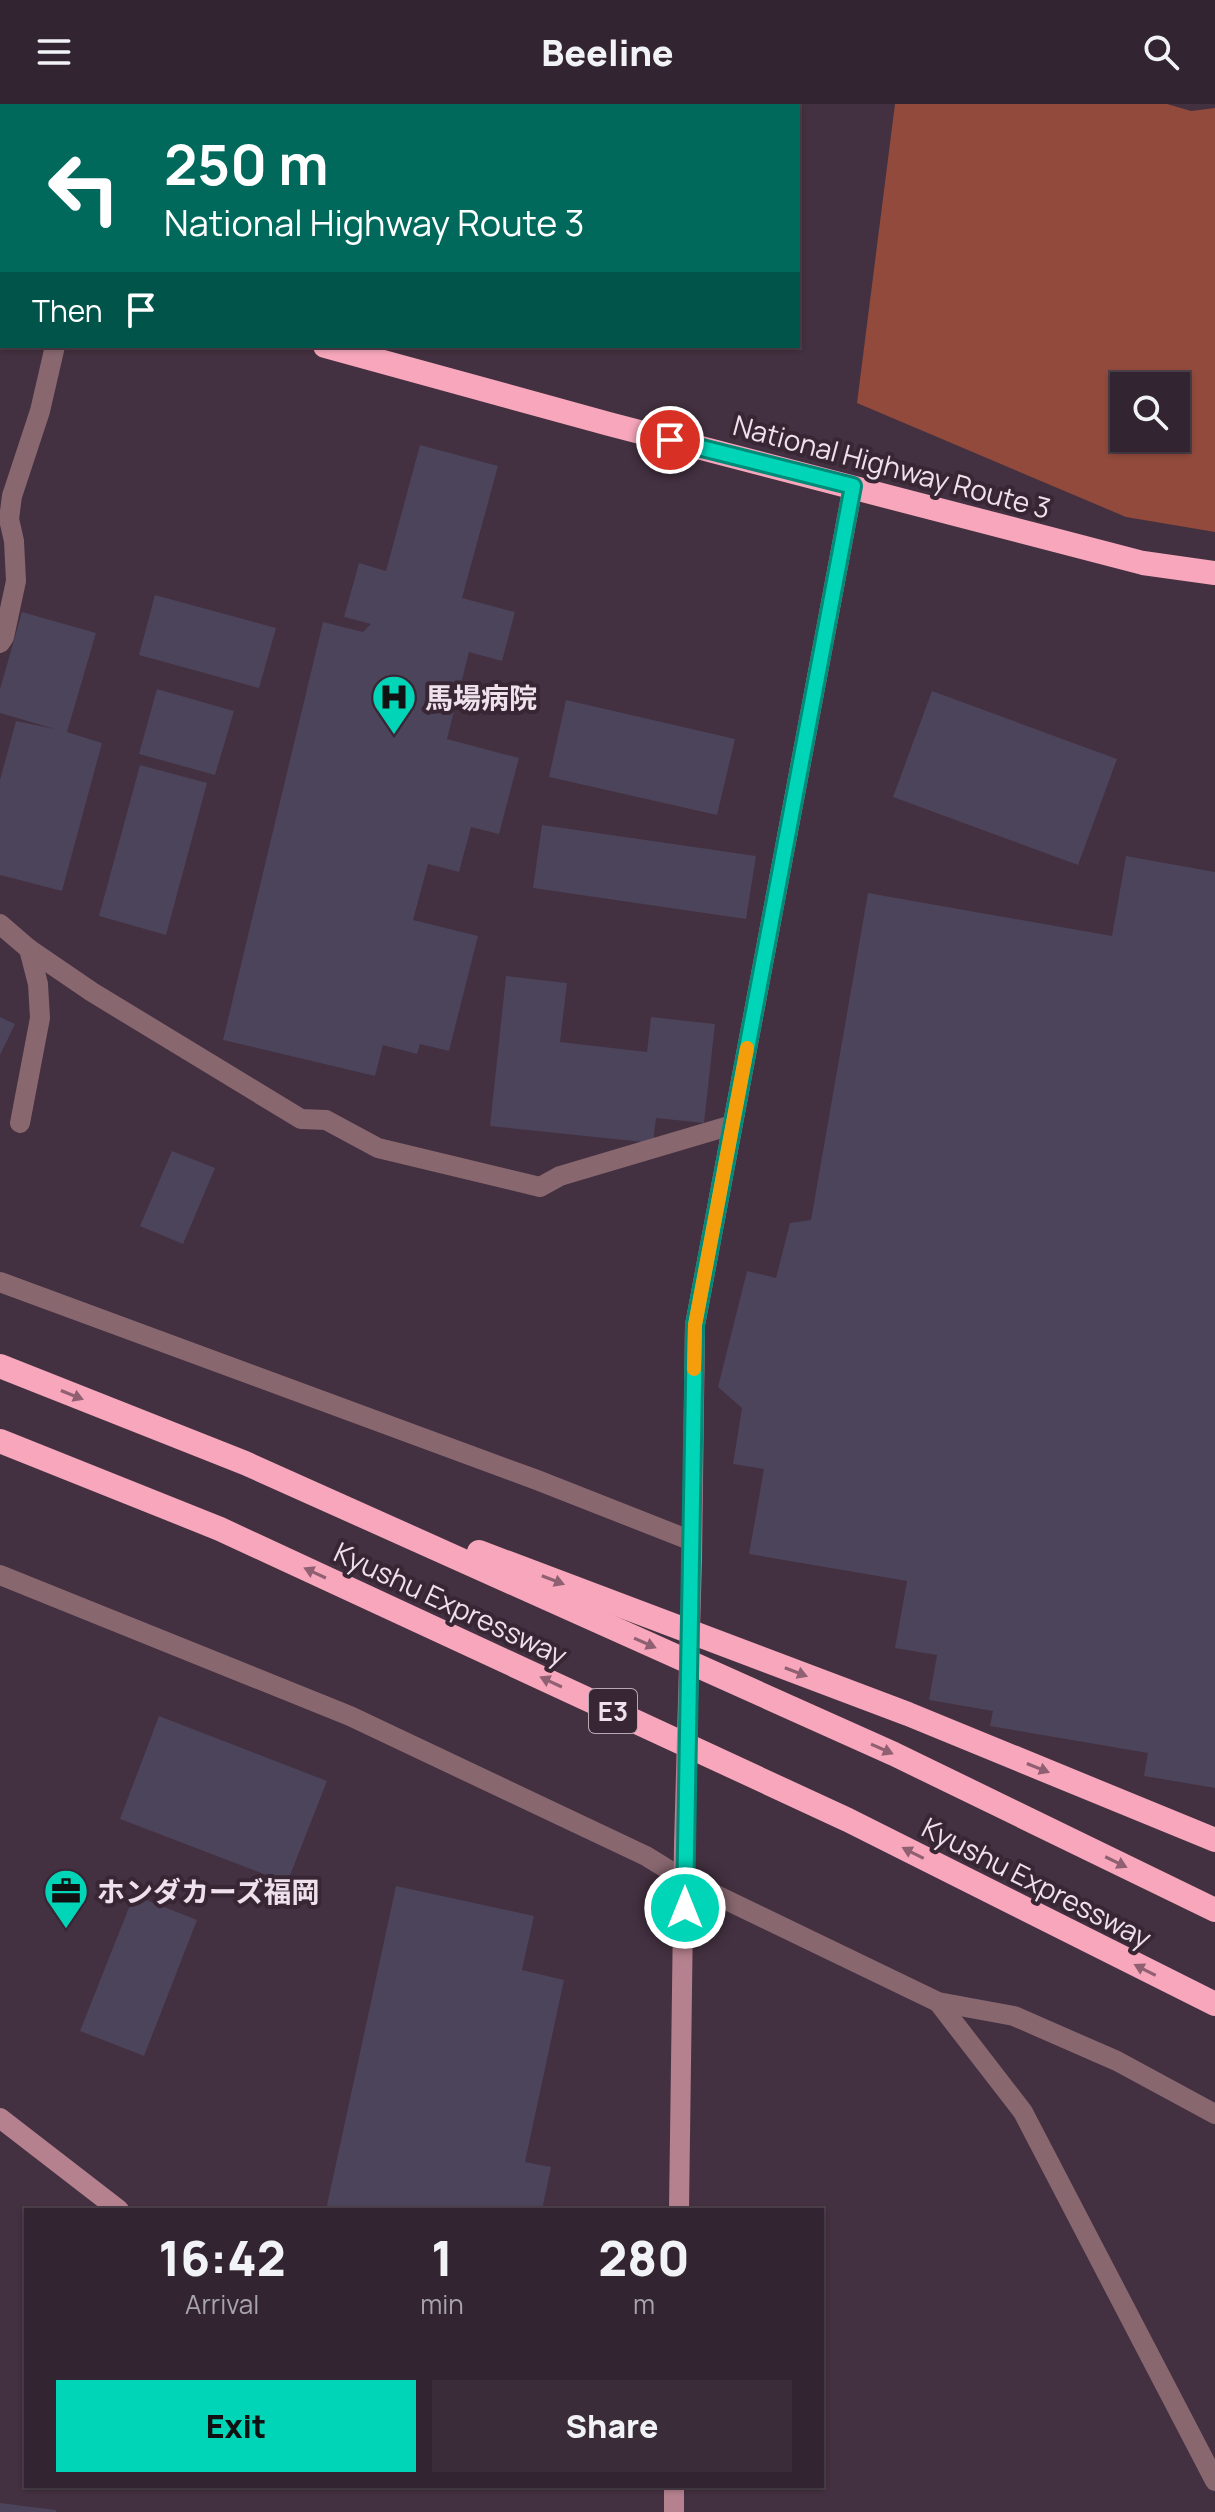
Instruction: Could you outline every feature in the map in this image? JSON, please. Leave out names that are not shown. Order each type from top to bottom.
[{"type":"highway","name":"National Highway Route 3","points":[[332,348],[609,424],[1143,563],[1215,573]]},
{"type":"highway","name":"Kyushu Expressway","points":[[0,1366],[245,1463],[894,1754],[1215,1910]]},
{"type":"highway","name":"Kyushu Expressway","points":[[0,1441],[277,1555],[848,1820],[1211,2003]]},
{"type":"highway","points":[[245,1463],[908,1714],[1215,1840]]},
{"type":"street","points":[[0,643],[16,581],[14,541],[9,519],[12,496],[40,411],[55,348]]},
{"type":"street","points":[[679,2208],[695,1325],[853,486]]},
{"type":"street","points":[[0,924],[29,949],[92,992],[301,1119],[326,1120],[378,1148],[540,1187],[560,1176],[732,1125]]},
{"type":"street","points":[[20,1123],[40,1018],[38,984],[29,949]]},
{"type":"street","points":[[0,1282],[537,1480],[692,1550]]},
{"type":"street","points":[[0,1575],[350,1716],[646,1856],[685,1880],[938,2002],[1014,2016],[1117,2061],[1215,2114]]},
{"type":"street","points":[[938,2002],[1023,2112],[1215,2481]]},
{"type":"street","points":[[0,2118],[116,2208]]},
{"type":"street","points":[[674,2488],[674,2512]]},
{"type":"shaded area","points":[[895,104],[1167,104],[1191,111],[1215,108],[1215,532],[1126,517],[857,403]]},
{"type":"building","points":[[420,445],[498,466],[462,598],[515,612],[502,661],[469,652],[447,739],[519,758],[499,834],[471,827],[459,872],[428,864],[413,920],[478,936],[449,1051],[420,1044],[417,1054],[383,1045],[375,1076],[223,1040],[323,622],[363,632],[371,624],[344,617],[359,563],[386,571]]},
{"type":"building","points":[[155,595],[276,628],[259,688],[139,655]]},
{"type":"building","points":[[22,612],[96,633],[67,732],[102,743],[62,891],[0,875],[0,780],[16,721],[55,729],[0,713],[0,689]]},
{"type":"building","points":[[157,689],[234,711],[215,775],[139,754]]},
{"type":"building","points":[[932,691],[1117,759],[1078,865],[893,797]]},
{"type":"building","points":[[566,700],[735,739],[717,815],[549,777]]},
{"type":"building","points":[[140,765],[207,783],[166,935],[99,916]]},
{"type":"building","points":[[542,825],[756,856],[746,919],[533,888]]},
{"type":"building","points":[[1126,856],[1215,872],[1215,1788],[1144,1776],[1148,1753],[990,1726],[993,1711],[929,1700],[937,1655],[895,1648],[907,1581],[749,1554],[764,1469],[733,1464],[742,1408],[718,1387],[747,1271],[776,1278],[790,1223],[811,1220],[868,893],[1112,936]]},
{"type":"building","points":[[506,976],[567,983],[560,1042],[647,1052],[651,1017],[715,1024],[704,1123],[656,1118],[653,1143],[490,1126]]},
{"type":"building","points":[[0,1017],[15,1024],[0,1055]]},
{"type":"building","points":[[172,1151],[215,1168],[183,1244],[140,1226]]},
{"type":"building","points":[[159,1716],[327,1781],[287,1883],[120,1819]]},
{"type":"building","points":[[396,1886],[534,1916],[522,1970],[564,1980],[525,2162],[551,2167],[542,2208],[326,2208]]},
{"type":"building","points":[[134,1895],[197,1920],[144,2056],[80,2031]]},
{"type":"building","points":[[0,2503],[56,2510],[56,2512],[0,2512]]},
{"type":"slow traffic","points":[[694,1369],[695,1325],[747,1048]]},
{"type":"place","name":"馬場病院","points":[[394,736]]},
{"type":"place","name":"ホンダカーズ福岡","points":[[66,1930]]},
{"type":"route","points":[[670,440],[853,486],[695,1325],[685,1908]]}]
